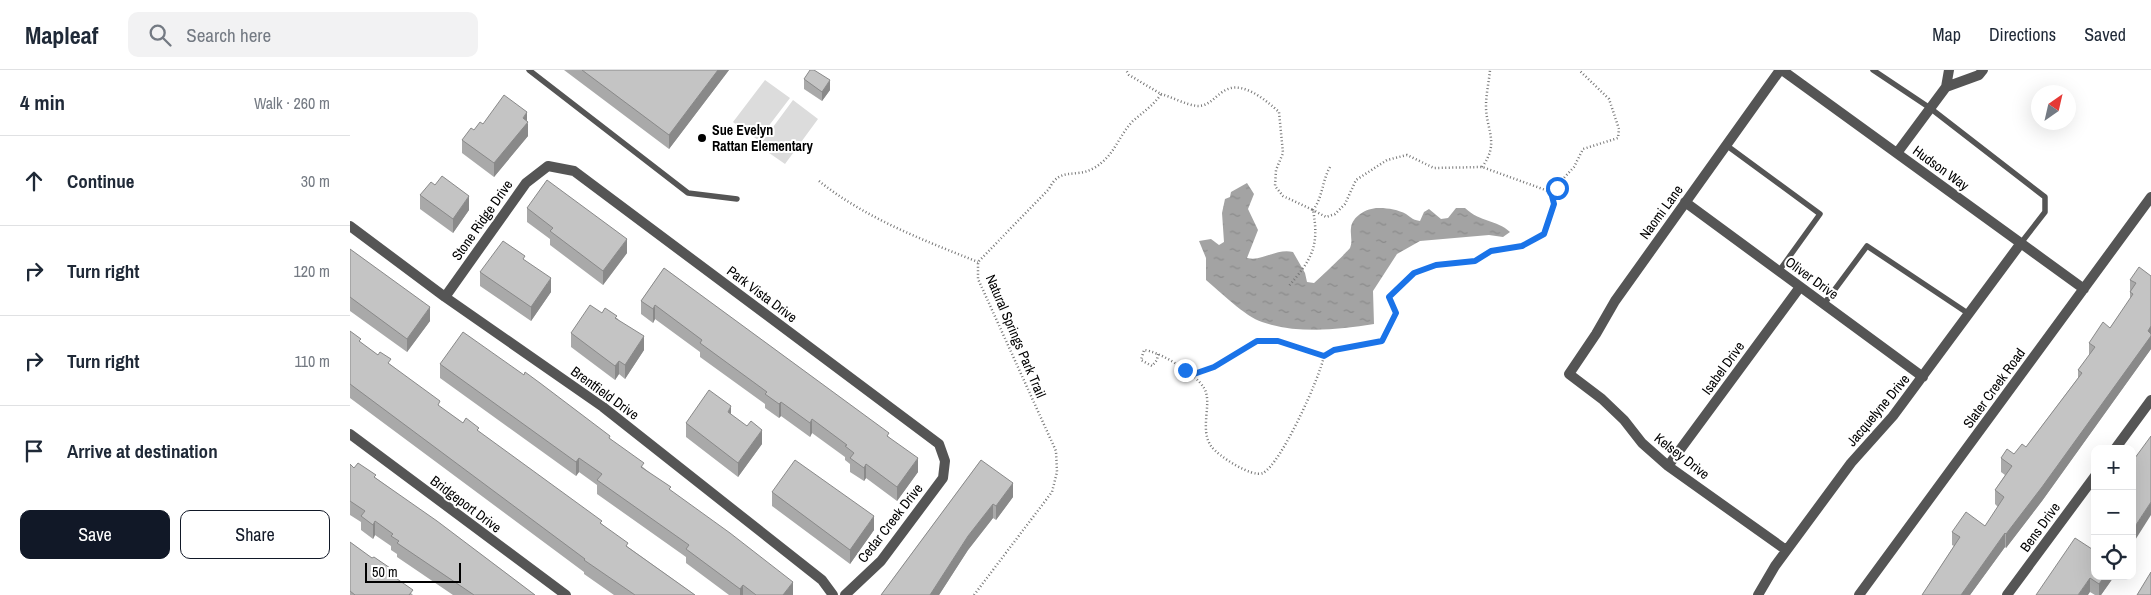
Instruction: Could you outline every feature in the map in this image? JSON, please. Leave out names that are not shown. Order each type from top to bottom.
[{"type":"street","name":"Naomi Lane","points":[[1569,374],[1596,334],[1615,301],[1781,70]]},
{"type":"street","name":"Hudson Way","points":[[1781,70],[2084,289]]},
{"type":"street","points":[[1897,153],[1946,87],[1949,70]]},
{"type":"street","points":[[1946,87],[1979,75],[1982,70]]},
{"type":"street","name":"Stone Ridge Drive","points":[[445,297],[526,183],[548,166]]},
{"type":"street","name":"Park Vista Drive","points":[[548,166],[574,171],[939,444],[945,461]]},
{"type":"street","name":"Slater Creek Road","points":[[1859,595],[2151,197]]},
{"type":"street","name":"Oliver Drive","points":[[1685,202],[1922,377]]},
{"type":"street","name":"Brentfield Drive","points":[[350,226],[445,297],[603,407],[822,580],[833,595]]},
{"type":"street","name":"Jacquelyne Drive","points":[[1758,595],[1786,550],[1851,463],[1893,416],[2022,243]]},
{"type":"street","name":"Isabel Drive","points":[[1668,466],[1800,287]]},
{"type":"street","name":"Kelsey Drive","points":[[1569,374],[1602,399],[1624,420],[1642,443],[1668,466],[1786,550]]},
{"type":"street","points":[[2118,445],[2151,400]]},
{"type":"street","name":"Bridgeport Drive","points":[[351,436],[566,595]]},
{"type":"street","name":"Cedar Creek Drive","points":[[845,595],[881,561],[943,478],[945,461]]},
{"type":"street","name":"Bens Drive","points":[[2007,595],[2091,481]]},
{"type":"lane","points":[[529,70],[688,193],[737,199]]},
{"type":"lane","points":[[1873,70],[1930,108],[2045,198],[2045,212],[2022,243]]},
{"type":"lane","points":[[1726,145],[1820,214],[1779,271]]},
{"type":"lane","points":[[1824,304],[1867,246],[1969,314]]},
{"type":"path","points":[[1126,70],[1129,75],[1161,94],[1197,106],[1206,104],[1227,89],[1235,88],[1266,100],[1279,112],[1282,131],[1283,153],[1276,170],[1275,186],[1283,196],[1326,217],[1335,214],[1344,204],[1356,180],[1372,168],[1407,155],[1434,168],[1482,167],[1551,192]]},
{"type":"path","points":[[1482,167],[1490,151],[1492,134],[1486,105],[1490,70]]},
{"type":"path","points":[[1551,192],[1574,168],[1583,149],[1618,138],[1619,129],[1609,99],[1579,70]]},
{"type":"path","name":"Natural Springs Park Trail","points":[[974,595],[1052,492],[1058,472],[1056,451],[978,279],[978,262],[1049,189],[1054,179],[1061,174],[1074,174],[1093,168],[1107,158],[1132,122],[1161,94]]},
{"type":"path","points":[[1288,287],[1308,263],[1313,249],[1315,221],[1313,210],[1318,203],[1324,178],[1330,167]]},
{"type":"path","points":[[819,181],[856,206],[934,246],[978,262]]},
{"type":"path","points":[[1158,354],[1158,360],[1152,366],[1142,360],[1144,350],[1154,351],[1191,375],[1205,390],[1205,434],[1211,446],[1224,459],[1258,474],[1270,468],[1279,455],[1314,387],[1324,356],[1334,350],[1382,341],[1396,313],[1389,297],[1414,273],[1436,265],[1475,261],[1491,251],[1522,246],[1544,234],[1554,204],[1551,192]]},
{"type":"path","points":[[1191,375],[1214,367],[1257,341],[1278,341],[1324,356]]},
{"type":"shaded area","points":[[765,80],[790,98],[758,140],[733,122]]},
{"type":"shaded area","points":[[793,100],[818,119],[785,164],[759,146]]},
{"type":"water","points":[[1247,183],[1254,194],[1248,209],[1258,230],[1247,258],[1253,259],[1287,251],[1293,252],[1305,273],[1307,282],[1314,283],[1350,248],[1354,220],[1361,213],[1375,208],[1393,210],[1420,221],[1424,212],[1429,209],[1441,219],[1448,218],[1456,208],[1465,208],[1471,213],[1510,232],[1503,237],[1489,235],[1420,241],[1397,254],[1373,291],[1374,324],[1318,330],[1276,326],[1248,315],[1206,280],[1206,258],[1199,241],[1211,239],[1219,245],[1224,242],[1222,213],[1225,199],[1230,197],[1231,192]]},
{"type":"building","points":[[582,70],[718,70],[669,135]]},
{"type":"building","points":[[810,70],[814,70],[830,80],[822,92],[804,79]]},
{"type":"building","points":[[504,95],[527,112],[523,118],[528,122],[494,163],[462,140],[471,128],[474,130],[480,122],[483,124]]},
{"type":"building","points":[[442,176],[469,196],[453,219],[420,195],[431,182],[435,185]]},
{"type":"building","points":[[547,180],[627,239],[603,271],[550,231],[553,228],[527,208]]},
{"type":"building","points":[[503,241],[525,256],[523,259],[551,278],[531,307],[480,272]]},
{"type":"building","points":[[350,249],[430,307],[407,339],[350,297]]},
{"type":"building","points":[[2139,267],[2151,276],[2151,326],[2148,331],[2151,336],[1961,595],[1922,595],[1960,537],[1952,532],[1966,512],[1985,526],[2004,497],[1995,490],[2012,466],[2001,458],[2007,449],[2014,454],[2022,444],[2026,447],[2082,373],[2078,370],[2095,347],[2089,343],[2103,322],[2110,328],[2133,294],[2130,292],[2136,283],[2130,280]]},
{"type":"building","points":[[664,268],[889,433],[887,436],[918,458],[897,487],[866,464],[864,468],[850,458],[854,453],[845,446],[847,445],[812,419],[810,423],[781,402],[779,404],[765,394],[767,392],[700,343],[702,340],[655,305],[653,309],[641,301]]},
{"type":"building","points":[[590,305],[602,313],[605,308],[617,316],[615,318],[644,336],[625,365],[619,361],[615,366],[571,333]]},
{"type":"building","points":[[350,331],[361,339],[359,341],[378,355],[380,352],[391,359],[388,363],[440,401],[438,405],[463,423],[466,418],[479,428],[477,430],[602,521],[600,523],[628,543],[626,546],[695,595],[635,595],[584,560],[350,384]]},
{"type":"building","points":[[463,332],[524,375],[525,372],[610,436],[609,438],[644,463],[641,467],[671,487],[669,489],[793,582],[783,595],[756,595],[743,585],[740,589],[686,549],[689,545],[597,480],[602,474],[579,458],[576,462],[440,364]]},
{"type":"building","points":[[709,390],[731,406],[728,412],[747,426],[751,421],[762,430],[738,463],[686,423]]},
{"type":"building","points":[[2151,436],[2151,502],[2136,525],[2136,490],[2136,457]]},
{"type":"building","points":[[795,460],[874,516],[850,550],[772,492]]},
{"type":"building","points":[[981,460],[1013,483],[996,506],[993,504],[968,536],[930,595],[881,595]]},
{"type":"building","points":[[358,463],[376,475],[374,477],[437,521],[535,595],[474,595],[397,543],[399,541],[391,536],[393,534],[375,521],[373,525],[361,516],[365,511],[350,501],[350,464],[354,468]]},
{"type":"building","points":[[2075,538],[2091,548],[2091,579],[2078,595],[2036,595]]},
{"type":"building","points":[[350,542],[393,570],[390,574],[413,590],[409,595],[355,595],[350,591]]},
{"type":"building","points":[[2151,572],[2151,595],[2137,595]]},
{"type":"building","points":[[2093,580],[2102,580],[2099,584]]},
{"type":"place","name":"Sue Evelyn Rattan Elementary","points":[[702,138]]},
{"type":"route","points":[[1185,370],[1191,375],[1198,374],[1214,367],[1257,341],[1278,341],[1324,356],[1334,350],[1353,348],[1382,341],[1391,327],[1396,313],[1389,297],[1414,273],[1436,265],[1475,261],[1491,251],[1522,246],[1544,234],[1554,204],[1551,192],[1557,188]]}]
